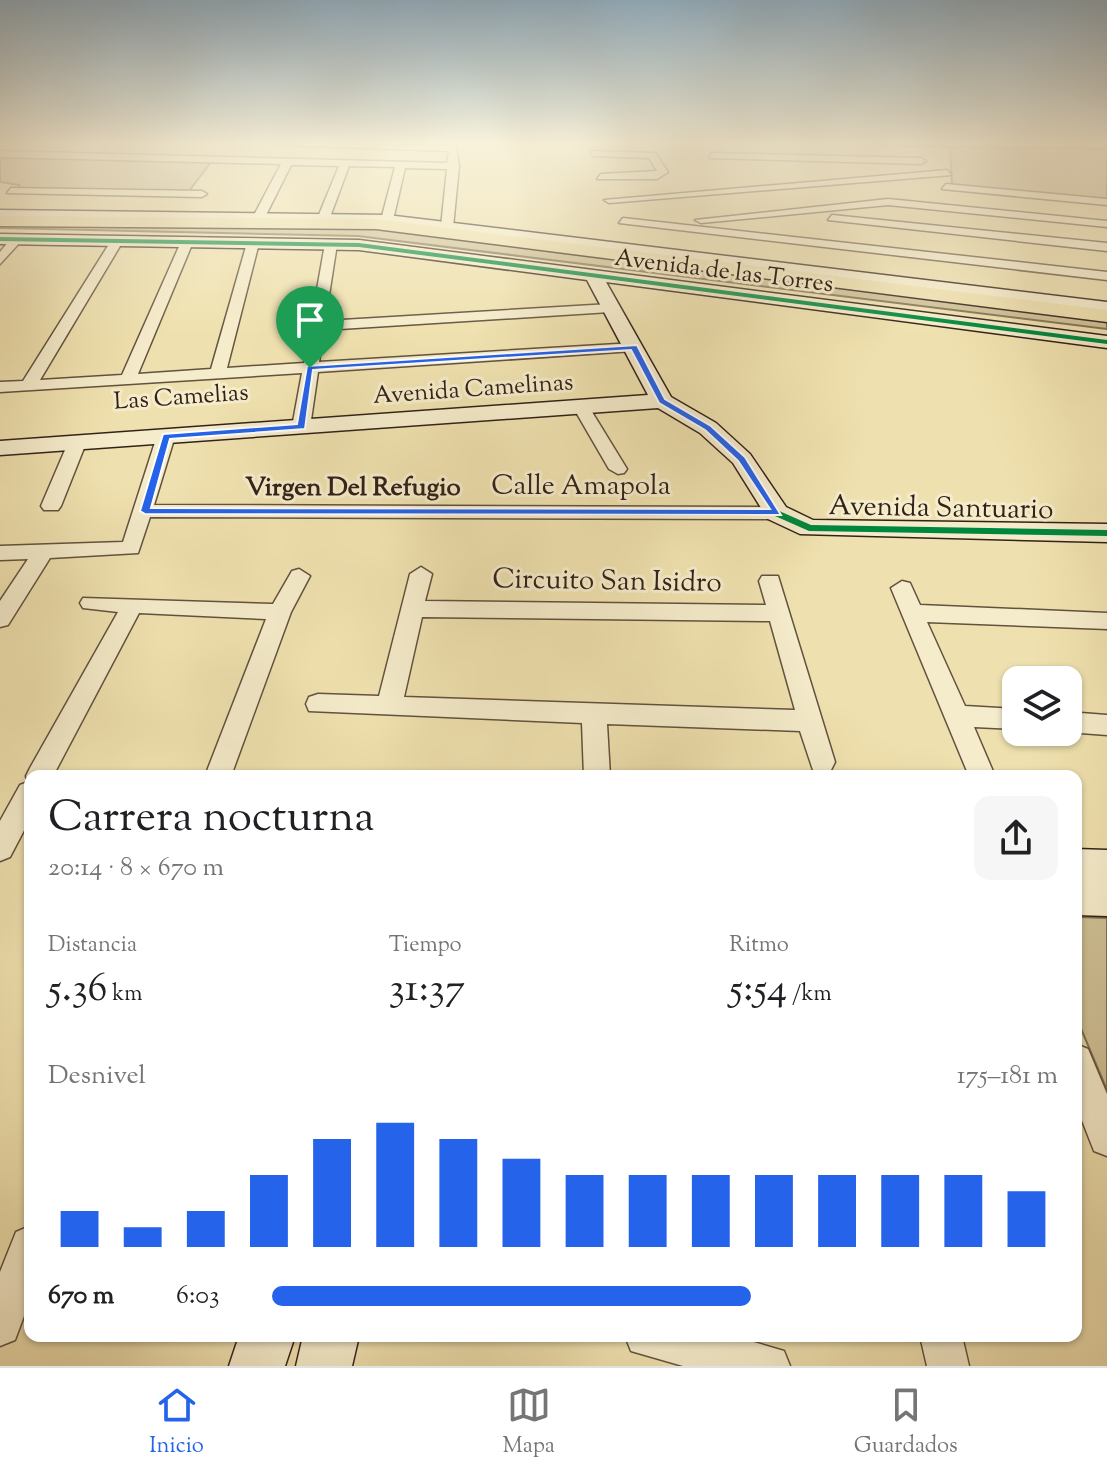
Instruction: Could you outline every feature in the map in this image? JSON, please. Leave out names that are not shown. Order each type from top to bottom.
[{"type":"main road","name":"Avenida de las Torres","points":[[0,221],[9,233]]},
{"type":"main road","name":"Avenida de las Torres","points":[[9,233],[376,224],[1107,316]]},
{"type":"main road","name":"Avenida de las Torres","points":[[9,233],[371,241],[1107,332]]},
{"type":"street","points":[[189,215],[195,206]]},
{"type":"street","points":[[259,217],[265,206]]},
{"type":"street","points":[[324,217],[328,206]]},
{"type":"street","points":[[387,220],[391,206]]},
{"type":"street","points":[[447,227],[449,206]]},
{"type":"street","points":[[613,206],[623,221]]},
{"type":"street","points":[[651,224],[852,206]]},
{"type":"street","points":[[928,206],[1107,224]]},
{"type":"street","points":[[781,213],[1107,247]]},
{"type":"street","name":"Avenida de las Torres","points":[[0,214],[387,220],[1107,307]]},
{"type":"street","points":[[0,260],[9,233],[126,214]]},
{"type":"street","points":[[623,221],[1107,276]]},
{"type":"street","points":[[606,247],[623,221]]},
{"type":"street","points":[[918,227],[920,256]]},
{"type":"street","name":"Avenida de las Torres","points":[[9,233],[117,241],[331,244],[1107,342]]},
{"type":"street","points":[[28,386],[117,241]]},
{"type":"street","points":[[127,380],[187,242]]},
{"type":"street","points":[[218,373],[253,243]]},
{"type":"street","points":[[302,420],[331,244]]},
{"type":"street","points":[[827,273],[834,245]]},
{"type":"street","points":[[593,275],[657,392],[708,428],[742,459],[777,513]]},
{"type":"street","points":[[316,326],[610,308]]},
{"type":"street","points":[[0,387],[634,347]]},
{"type":"street","name":"Avenida Camelinas","points":[[0,448],[166,436],[302,420],[581,407],[657,392]]},
{"type":"street","name":"Las Camelias","points":[[0,434],[302,420],[657,392]]},
{"type":"street","points":[[581,407],[618,469]]},
{"type":"street","points":[[0,553],[42,554],[131,548],[166,436]]},
{"type":"street","points":[[51,506],[77,443]]},
{"type":"street","name":"Calle Amapola","points":[[145,511],[777,513]]},
{"type":"street","name":"Avenida Santuario","points":[[777,513],[809,528],[1107,533]]},
{"type":"street","points":[[0,619],[42,554]]},
{"type":"street","points":[[389,707],[421,574]]},
{"type":"street","points":[[220,770],[280,612],[299,576]]},
{"type":"street","points":[[770,581],[822,762]]},
{"type":"street","points":[[902,588],[980,770]]},
{"type":"street","points":[[91,603],[280,612]]},
{"type":"street","points":[[42,770],[132,606]]},
{"type":"street","name":"Circuito San Isidro","points":[[413,609],[779,613]]},
{"type":"street","points":[[912,613],[1107,621]]},
{"type":"street","points":[[318,704],[810,721]]},
{"type":"street","points":[[594,714],[597,770]]},
{"type":"street","points":[[957,716],[1002,718]]},
{"type":"street","points":[[1082,723],[1107,725]]},
{"type":"street","points":[[0,848],[24,804]]},
{"type":"street","points":[[1082,867],[1107,868]]},
{"type":"street","points":[[1082,896],[1107,897]]},
{"type":"street","points":[[1082,1076],[1107,1138]]},
{"type":"street","points":[[0,1325],[23,1284]]},
{"type":"street","points":[[257,1366],[265,1342]]},
{"type":"street","points":[[324,1366],[330,1342]]},
{"type":"street","points":[[671,1342],[769,1366]]},
{"type":"street","points":[[942,1342],[948,1366]]},
{"type":"shaded area","points":[[0,224],[372,228],[1107,320],[1107,329],[358,236],[0,228]]},
{"type":"shaded area","points":[[1082,917],[1107,918],[1107,1090],[1082,1031]]},
{"type":"cycle path","points":[[0,239],[359,245],[1107,342]]},
{"type":"cycle path","points":[[145,511],[777,513],[809,528],[1107,533]]},
{"type":"district","name":"Virgen Del Refugio","points":[[353,486]]},
{"type":"route","points":[[634,347],[662,401],[708,428],[742,459],[777,513],[145,511],[166,436],[301,427],[310,368],[634,347]]}]
